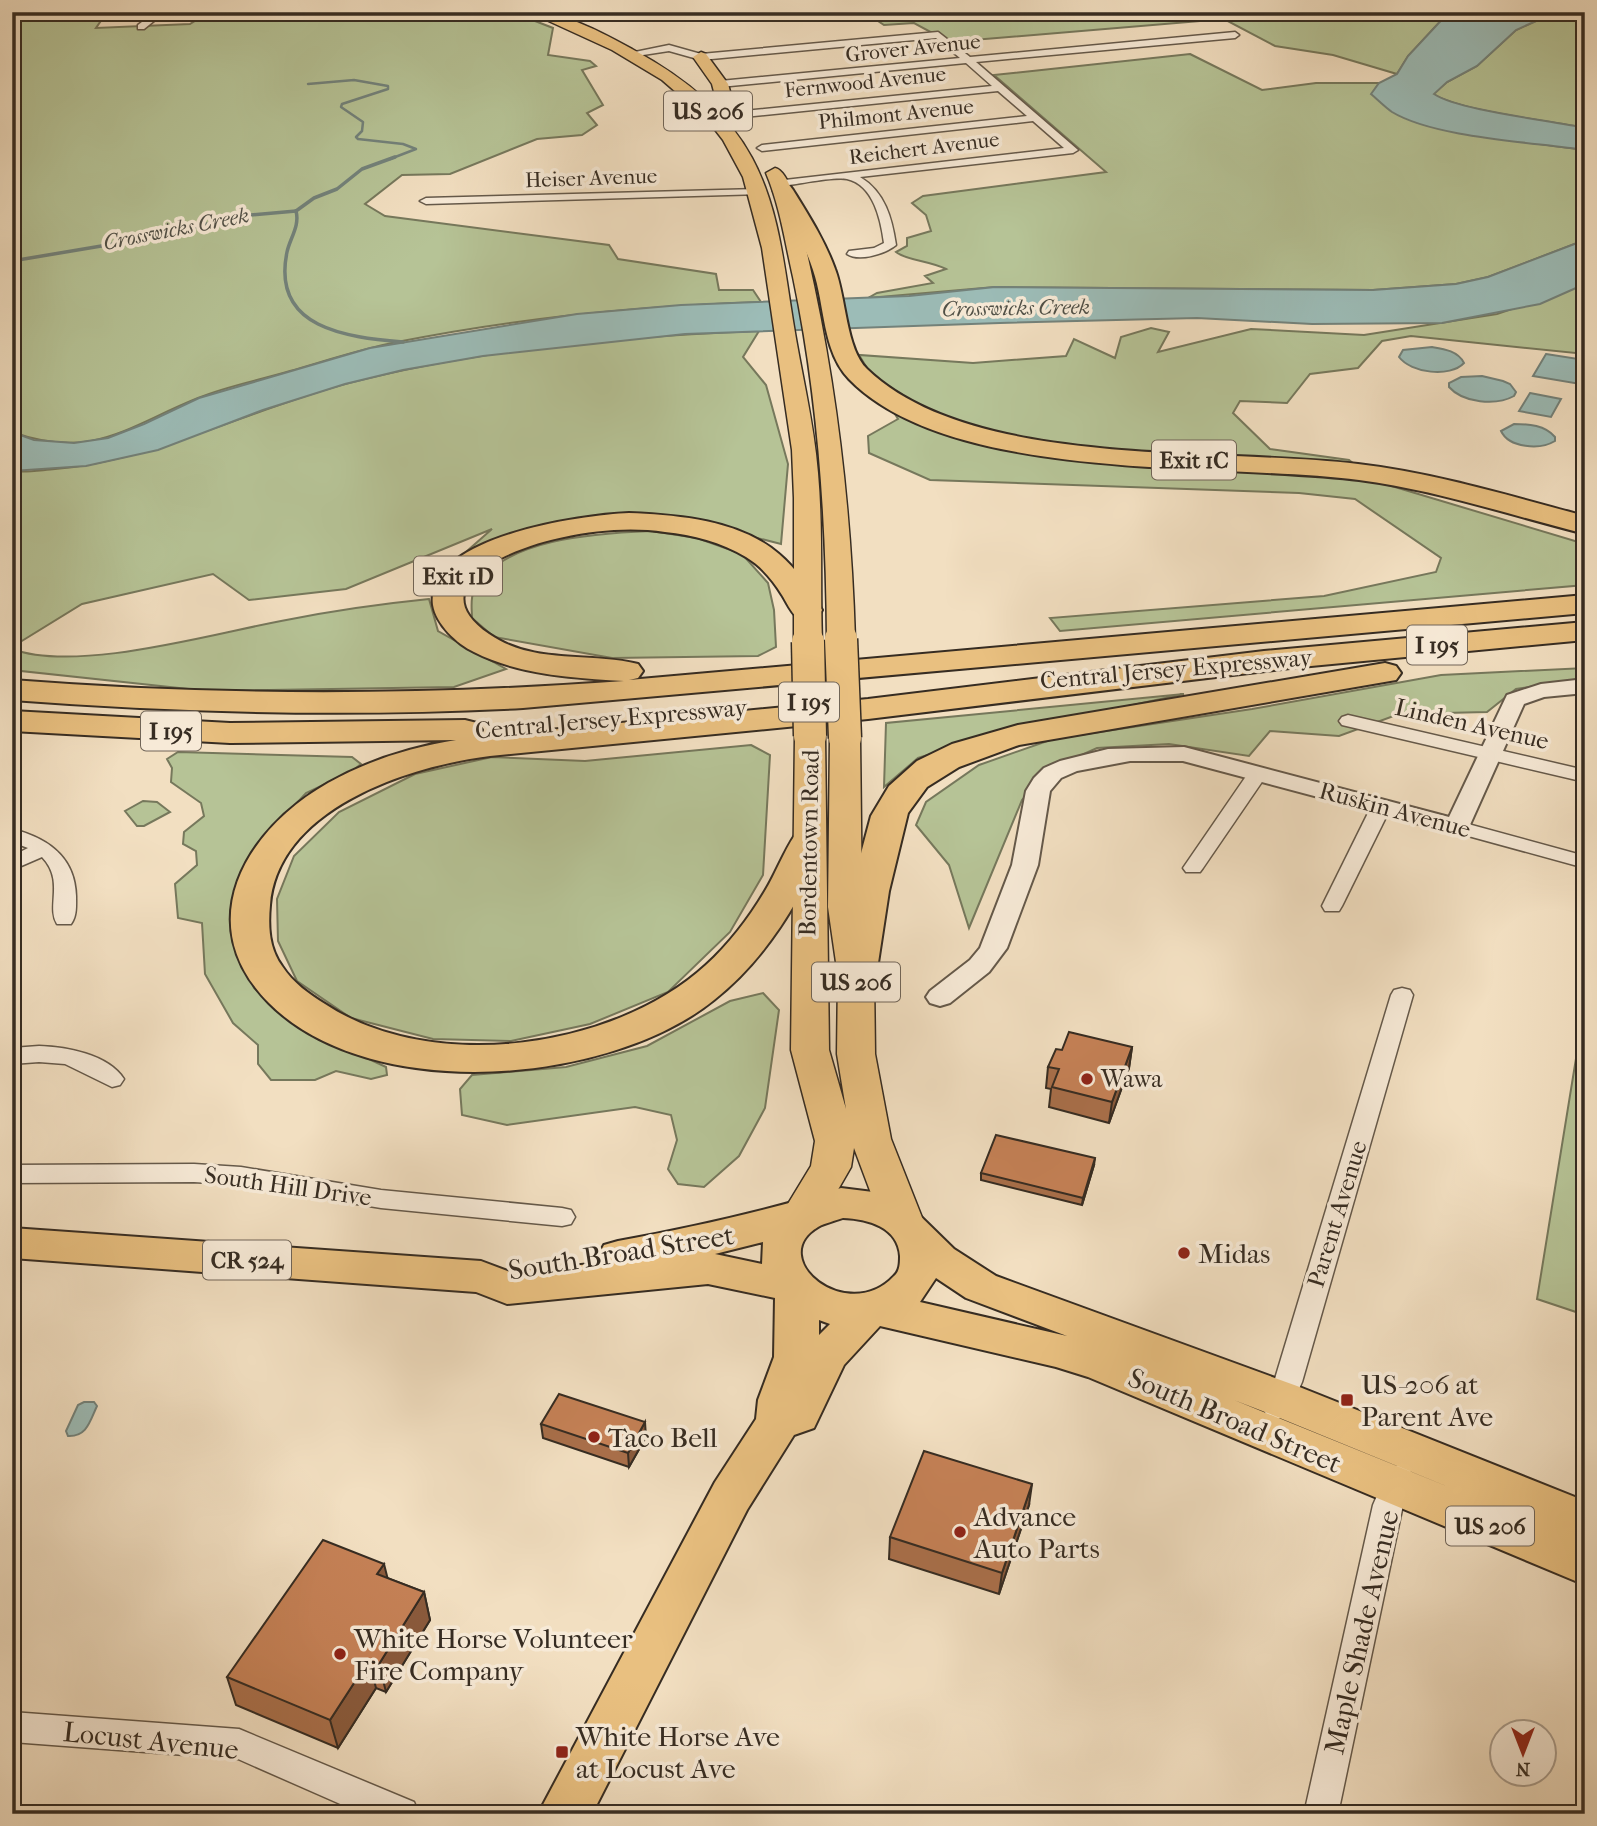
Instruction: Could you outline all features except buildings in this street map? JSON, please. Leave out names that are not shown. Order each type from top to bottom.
[{"type":"highway","name":"US 206","points":[[536,12],[561,16],[597,28],[700,85],[730,111],[762,148],[782,187],[806,284],[827,333]]},
{"type":"highway","name":"US 206","points":[[561,16],[638,52],[688,92],[715,118],[741,152],[758,192]]},
{"type":"highway","points":[[561,16],[575,33],[575,45]]},
{"type":"highway","points":[[601,56],[638,52]]},
{"type":"highway","points":[[701,57],[720,84],[730,111]]},
{"type":"highway","name":"Exit 1C","points":[[782,187],[816,250],[829,284],[827,333],[851,366],[874,389],[930,419],[981,435],[1071,452],[1356,472],[1448,488],[1585,525]]},
{"type":"highway","name":"Bordentown Road","points":[[758,192],[777,284],[804,453],[808,642],[827,737],[845,907],[856,976],[856,1054],[871,1139],[909,1227]]},
{"type":"highway","name":"Bordentown Road","points":[[801,1217],[831,1167],[835,1141],[810,1050],[808,843],[841,639],[827,333]]},
{"type":"highway","name":"Exit 1D","points":[[787,676],[622,671],[519,658],[479,643],[465,633],[449,610],[450,588],[462,571],[477,559],[534,535],[601,523],[653,523],[721,536],[757,552],[787,578],[807,610]]},
{"type":"highway","name":"Central Jersey Expressway","points":[[12,690],[178,701],[377,703],[551,695],[1585,604]]},
{"type":"highway","name":"Central Jersey Expressway","points":[[12,721],[230,733],[463,730],[596,722],[1585,631]]},
{"type":"highway","points":[[856,976],[868,897],[891,810],[917,780],[960,753],[1017,735],[1454,661],[1585,647]]},
{"type":"highway","points":[[808,843],[790,883],[758,933],[738,958],[712,982],[678,1007],[650,1021],[620,1034],[554,1051],[468,1058],[429,1055],[358,1039],[330,1028],[302,1011],[264,972],[249,931],[248,908],[252,888],[262,866],[293,825],[314,807],[360,780],[421,758],[478,747],[792,716],[1288,659]]},
{"type":"main road","points":[[841,1203],[864,1204],[885,1210],[909,1227],[921,1248],[922,1262],[918,1277],[893,1301],[853,1311],[832,1308],[810,1300],[794,1288],[783,1274],[779,1259],[781,1244],[788,1230],[801,1217],[820,1208],[841,1203]]},
{"type":"main road","name":"South Broad Street","points":[[481,1277],[509,1265],[603,1258],[652,1250],[766,1228],[801,1217]]},
{"type":"main road","name":"South Broad Street","points":[[909,1227],[940,1260],[981,1287],[1401,1470],[1585,1564]]},
{"type":"main road","name":"South Broad Street","points":[[12,1243],[481,1277],[507,1288],[708,1268],[738,1272],[794,1288]]},
{"type":"main road","points":[[778,1422],[776,1407],[789,1381],[797,1345],[794,1288]]},
{"type":"main road","points":[[565,1814],[731,1496],[778,1422],[797,1415],[828,1354],[872,1308]]},
{"type":"main road","name":"South Broad Street","points":[[872,1308],[1056,1350],[1274,1416]]},
{"type":"main road","name":"South Broad Street","points":[[1401,1470],[1585,1522]]},
{"type":"street","points":[[141,27],[162,12]]},
{"type":"street","points":[[561,16],[597,16],[617,12]]},
{"type":"street","points":[[597,28],[596,23],[600,20],[632,12]]},
{"type":"street","points":[[638,52],[678,49],[701,57],[938,35],[1035,118]]},
{"type":"street","name":"Grover Avenue","points":[[720,84],[1235,35]]},
{"type":"street","name":"Fernwood Avenue","points":[[730,111],[1001,88]]},
{"type":"street","name":"Philmont Avenue","points":[[762,148],[1035,118]]},
{"type":"street","name":"Reichert Avenue","points":[[782,187],[849,176],[1073,150],[1035,118]]},
{"type":"street","points":[[849,176],[866,184],[874,192],[889,234],[890,245],[885,249],[853,254]]},
{"type":"street","name":"Heiser Avenue","points":[[426,201],[758,192]]},
{"type":"street","points":[[1457,827],[1515,700],[1541,691],[1583,688]]},
{"type":"street","name":"Linden Avenue","points":[[1348,721],[1491,752],[1585,776]]},
{"type":"street","name":"Ruskin Avenue","points":[[940,997],[988,957],[1027,860],[1038,791],[1044,780],[1070,765],[1125,754],[1160,751],[1205,758],[1585,862]]},
{"type":"street","points":[[1193,868],[1258,773]]},
{"type":"street","points":[[1332,906],[1381,807]]},
{"type":"street","points":[[12,835],[45,848],[64,871],[67,886],[64,919]]},
{"type":"street","points":[[12,864],[45,848]]},
{"type":"street","name":"Parent Avenue","points":[[1274,1416],[1402,995]]},
{"type":"street","points":[[12,1056],[56,1054],[78,1058],[112,1079]]},
{"type":"street","name":"South Hill Drive","points":[[12,1174],[182,1172],[241,1176],[426,1205],[562,1217]]},
{"type":"street","name":"Maple Shade Avenue","points":[[1321,1814],[1388,1505],[1401,1470]]},
{"type":"street","name":"Locust Avenue","points":[[12,1727],[239,1744],[402,1814]]},
{"type":"green space","points":[[12,12],[107,12],[96,28],[190,24],[209,12],[512,12],[553,28],[548,55],[590,61],[596,66],[582,70],[603,105],[587,113],[597,125],[582,135],[537,139],[450,174],[402,175],[365,204],[385,216],[609,245],[618,259],[716,274],[719,290],[753,290],[761,302],[578,314],[487,326],[370,348],[220,390],[130,429],[88,441],[65,443],[40,440],[12,432]]},
{"type":"green space","points":[[1449,12],[1408,56],[1397,74],[1333,55],[1275,46],[1224,19],[949,42],[914,23],[884,25],[866,13]]},
{"type":"green space","points":[[1556,12],[1585,12],[1585,128],[1464,106],[1433,94],[1447,82],[1477,66],[1516,30]]},
{"type":"green space","points":[[1190,54],[1262,90],[1316,83],[1379,83],[1372,94],[1416,122],[1472,135],[1585,150],[1585,240],[1488,277],[1456,284],[1373,290],[995,287],[868,298],[877,293],[933,283],[925,276],[946,269],[896,252],[907,246],[907,238],[931,231],[926,215],[912,203],[923,196],[1106,172],[994,75]]},
{"type":"green space","points":[[1585,284],[1585,354],[1411,336],[1382,341],[1358,368],[1310,374],[1287,403],[1240,401],[1233,413],[1270,449],[1349,460],[1375,481],[1585,544],[1585,585],[1060,631],[1050,618],[1324,596],[1436,572],[1441,558],[1355,499],[1299,493],[930,480],[869,453],[868,436],[898,419],[859,355],[973,363],[1066,356],[1074,339],[1115,358],[1121,337],[1151,328],[1169,332],[1158,352],[1251,329],[1364,335],[1497,314]]},
{"type":"green space","points":[[759,331],[743,357],[766,385],[788,464],[781,544],[687,520],[613,516],[450,566],[492,529],[346,589],[249,600],[213,574],[82,604],[12,647],[12,471],[28,472],[93,464],[130,455],[349,383],[449,361],[552,346],[656,336]]},
{"type":"green space","points":[[651,531],[697,538],[742,554],[768,583],[774,610],[776,647],[758,656],[612,658],[494,637],[472,618],[474,591],[487,573],[505,560],[528,549],[553,542],[605,534]]},
{"type":"green space","points":[[429,599],[438,631],[506,669],[454,687],[207,691],[12,670],[12,649],[39,655],[71,657],[107,654],[182,642],[318,614]]},
{"type":"green space","points":[[1585,668],[1585,678],[1516,689],[1487,712],[1399,714],[1339,736],[1270,731],[1249,756],[1169,744],[1097,748],[1048,770],[1022,800],[969,928],[949,865],[916,825],[926,802],[979,765],[1053,739],[1252,709],[1441,675]]},
{"type":"green space","points":[[1184,694],[993,735],[918,758],[884,787],[886,723]]},
{"type":"green space","points":[[751,745],[770,755],[763,875],[730,932],[668,992],[590,1024],[511,1041],[433,1039],[351,1018],[297,981],[278,941],[277,899],[294,856],[339,812],[415,774],[492,757],[585,761]]},
{"type":"green space","points":[[178,752],[352,757],[361,764],[351,772],[306,793],[266,836],[236,889],[234,938],[254,988],[302,1028],[386,1067],[387,1075],[371,1079],[336,1071],[315,1080],[271,1080],[258,1064],[258,1045],[233,1023],[205,974],[202,923],[178,918],[175,884],[197,865],[196,851],[183,844],[184,832],[204,816],[201,803],[171,782],[172,768],[167,759]]},
{"type":"green space","points":[[143,801],[157,802],[170,812],[144,826],[137,826],[125,811]]},
{"type":"green space","points":[[763,993],[779,1010],[765,1108],[739,1156],[704,1187],[678,1184],[668,1169],[677,1140],[671,1115],[635,1107],[507,1125],[462,1115],[460,1089],[472,1075],[566,1067],[647,1046],[730,1001]]},
{"type":"green space","points":[[1585,1003],[1585,1315],[1537,1299]]},
{"type":"water","points":[[1449,12],[1556,12],[1516,30],[1477,66],[1447,82],[1434,94],[1484,110],[1585,128],[1585,150],[1485,138],[1433,128],[1392,112],[1371,94],[1379,83],[1397,74],[1408,56]]},
{"type":"water","points":[[1585,240],[1585,284],[1540,304],[1442,323],[1312,324],[1197,318],[685,334],[483,356],[403,370],[345,384],[263,410],[158,450],[86,466],[12,471],[12,432],[34,440],[74,443],[108,438],[199,398],[370,348],[577,314],[681,305],[909,296],[995,287],[1373,290],[1456,284],[1488,277]]},
{"type":"water","points":[[1432,347],[1454,353],[1464,363],[1450,371],[1431,372],[1412,367],[1399,357],[1403,350]]},
{"type":"water","points":[[1546,354],[1585,360],[1585,376],[1580,384],[1533,376]]},
{"type":"water","points":[[1482,376],[1510,384],[1516,392],[1514,396],[1489,402],[1471,400],[1449,387],[1449,383],[1461,377]]},
{"type":"water","points":[[1530,393],[1561,399],[1551,417],[1519,411]]},
{"type":"water","points":[[1514,424],[1542,428],[1555,437],[1555,441],[1541,446],[1518,444],[1505,437],[1501,431]]},
{"type":"water","points":[[94,1402],[97,1406],[90,1422],[80,1434],[68,1436],[66,1431],[78,1405]]},
{"type":"waterway","points":[[308,84],[354,80],[388,86],[388,89],[342,104],[341,107],[363,122],[362,131],[356,137],[358,139],[403,144],[416,149],[390,159]]},
{"type":"waterway","points":[[296,211],[314,198],[337,189],[362,169],[395,157]]},
{"type":"waterway","name":"Crosswicks Creek","points":[[12,261],[149,238],[240,216],[296,211]]},
{"type":"waterway","name":"Crosswicks Creek","points":[[296,211],[297,222],[287,252],[285,278],[290,298],[302,313],[337,332],[403,342]]},
{"type":"place","name":"Wawa","points":[[1087,1079]]},
{"type":"place","name":"Midas","points":[[1184,1253]]},
{"type":"place","name":"US-206 at Parent Ave","points":[[1347,1400]]},
{"type":"place","name":"Taco Bell","points":[[594,1437]]},
{"type":"place","name":"Advance Auto Parts","points":[[960,1532]]},
{"type":"place","name":"White Horse Volunteer Fire Company","points":[[340,1654]]},
{"type":"place","name":"White Horse Ave at Locust Ave","points":[[562,1752]]}]
